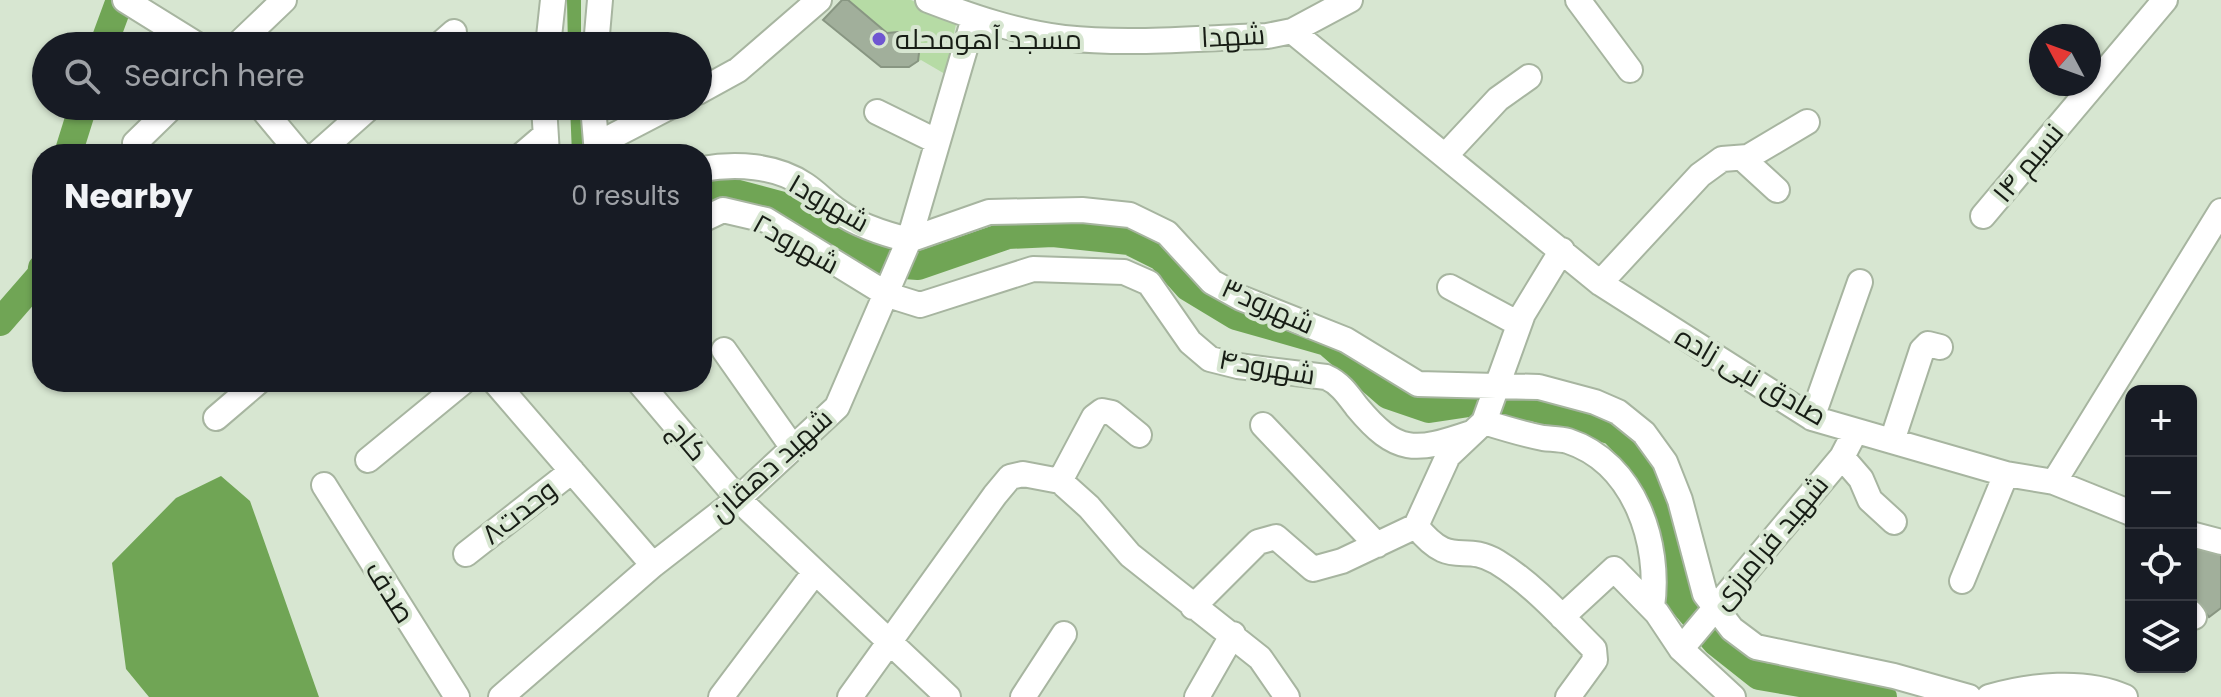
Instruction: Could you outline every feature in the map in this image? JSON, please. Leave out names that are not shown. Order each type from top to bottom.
[{"type":"street","points":[[251,32],[284,0]]},
{"type":"street","points":[[550,32],[553,0]]},
{"type":"street","points":[[712,84],[738,70],[819,0]]},
{"type":"street","name":"شهدا","points":[[928,0],[974,18],[1064,38],[1207,38],[1292,31],[1562,250]]},
{"type":"street","points":[[1292,31],[1350,0]]},
{"type":"street","points":[[1578,0],[1630,70]]},
{"type":"street","name":"نسیم ۱۴","points":[[1983,216],[2165,0]]},
{"type":"street","points":[[598,32],[602,1]]},
{"type":"street","points":[[134,3],[178,32]]},
{"type":"street","name":"شهید دهقان","points":[[501,697],[653,565],[738,499],[837,407],[888,295],[909,240],[974,18]]},
{"type":"street","points":[[1445,156],[1498,99],[1529,77]]},
{"type":"street","points":[[877,112],[936,141]]},
{"type":"street","points":[[135,143],[159,120]]},
{"type":"street","points":[[272,120],[292,144]]},
{"type":"street","points":[[328,144],[355,120]]},
{"type":"street","points":[[545,120],[546,144]]},
{"type":"street","points":[[594,120],[596,144]]},
{"type":"street","points":[[606,144],[647,120]]},
{"type":"street","points":[[1600,283],[1700,175],[1722,159],[1742,158],[1807,122]]},
{"type":"street","points":[[1742,158],[1777,190]]},
{"type":"street","name":"شهرود۱","points":[[712,167],[762,168],[803,183],[841,214],[882,233],[909,240]]},
{"type":"street","name":"شهرود۲","points":[[712,215],[723,210],[766,220],[888,295]]},
{"type":"street","name":"شهرود۳","points":[[909,240],[989,212],[1082,210],[1130,215],[1167,233],[1212,282],[1241,298],[1346,340],[1418,384],[1539,387],[1595,402],[1618,412],[1644,433],[1665,462],[1680,500],[1698,574],[1714,608],[1732,629],[1756,647],[1894,676],[1969,697]]},
{"type":"street","points":[[2054,482],[2221,211]]},
{"type":"street","points":[[1193,607],[1258,542],[1276,537],[1313,569],[1377,545],[1416,526],[1448,456],[1478,428],[1499,386],[1519,324],[1540,280],[1562,250]]},
{"type":"street","name":"صادق نبی زاده","points":[[1562,250],[1600,283],[1812,418],[2006,474],[2054,482],[2125,511]]},
{"type":"street","name":"شهرود۴","points":[[888,295],[903,302],[930,305],[1033,269],[1124,272],[1149,283],[1190,342],[1210,359],[1238,366],[1314,374],[1337,381],[1377,431],[1408,447],[1419,449],[1478,428]]},
{"type":"street","points":[[1812,418],[1860,282]]},
{"type":"street","points":[[1450,287],[1519,324]]},
{"type":"street","points":[[1892,441],[1922,350],[1928,344],[1940,347]]},
{"type":"street","points":[[724,350],[793,448]]},
{"type":"street","points":[[216,418],[246,392]]},
{"type":"street","points":[[368,460],[451,392]]},
{"type":"street","points":[[504,392],[653,565]]},
{"type":"street","name":"کاج","points":[[647,392],[738,499],[948,697]]},
{"type":"street","points":[[1060,481],[1094,417],[1102,411],[1112,413],[1139,435]]},
{"type":"street","points":[[1263,425],[1377,545]]},
{"type":"street","points":[[1478,428],[1567,441],[1612,467],[1626,486],[1653,545],[1656,572],[1652,607]]},
{"type":"street","name":"شهید فرامرزی","points":[[1681,649],[1842,457],[1855,432]]},
{"type":"street","points":[[1842,457],[1861,479],[1870,500],[1894,522]]},
{"type":"street","name":"وحدت۸","points":[[466,554],[572,471]]},
{"type":"street","points":[[1962,581],[2006,474]]},
{"type":"street","points":[[850,697],[888,640],[1010,477],[1038,475],[1060,481],[1089,507],[1130,555],[1260,658],[1287,697]]},
{"type":"street","name":"صدف","points":[[324,485],[457,697]]},
{"type":"street","points":[[1416,526],[1431,545],[1446,553],[1494,560],[1562,617],[1594,649],[1595,660],[1568,697]]},
{"type":"street","points":[[2197,536],[2221,542]]},
{"type":"street","points":[[1562,617],[1614,569],[1652,607],[1681,649],[1719,692]]},
{"type":"street","points":[[721,697],[815,572]]},
{"type":"street","points":[[1023,697],[1064,634]]},
{"type":"street","points":[[1197,697],[1233,634]]},
{"type":"street","points":[[1989,697],[2057,687],[2088,687],[2125,697]]},
{"type":"shaded area","points":[[567,0],[581,0],[581,32],[568,32]]},
{"type":"shaded area","points":[[842,0],[911,0],[957,20],[945,74],[921,60],[909,67],[881,67],[823,20]]},
{"type":"shaded area","points":[[571,120],[583,120],[586,144],[572,144]]},
{"type":"shaded area","points":[[221,476],[250,501],[319,697],[149,697],[126,669],[112,563],[176,498]]},
{"type":"building","name":"مسجد آهومحله","points":[[842,0],[848,0],[887,33],[898,32],[920,45],[918,61],[909,67],[881,67],[823,20]]},
{"type":"building","points":[[2197,548],[2221,554],[2221,608],[2209,617],[2197,602]]},
{"type":"waterway","points":[[108,32],[120,0]]},
{"type":"waterway","points":[[71,144],[79,120]]},
{"type":"waterway","points":[[712,187],[791,208],[890,264],[918,266],[1008,235],[1053,233],[1129,241],[1161,257],[1188,287],[1236,316],[1327,342],[1388,395],[1429,409],[1469,403],[1533,407],[1613,431],[1637,456],[1656,499],[1675,554],[1677,596],[1716,642],[1759,676],[1883,697]]},
{"type":"waterway","points":[[0,322],[32,285]]},
{"type":"place","name":"مسجد آهومحله","points":[[879,39]]}]
